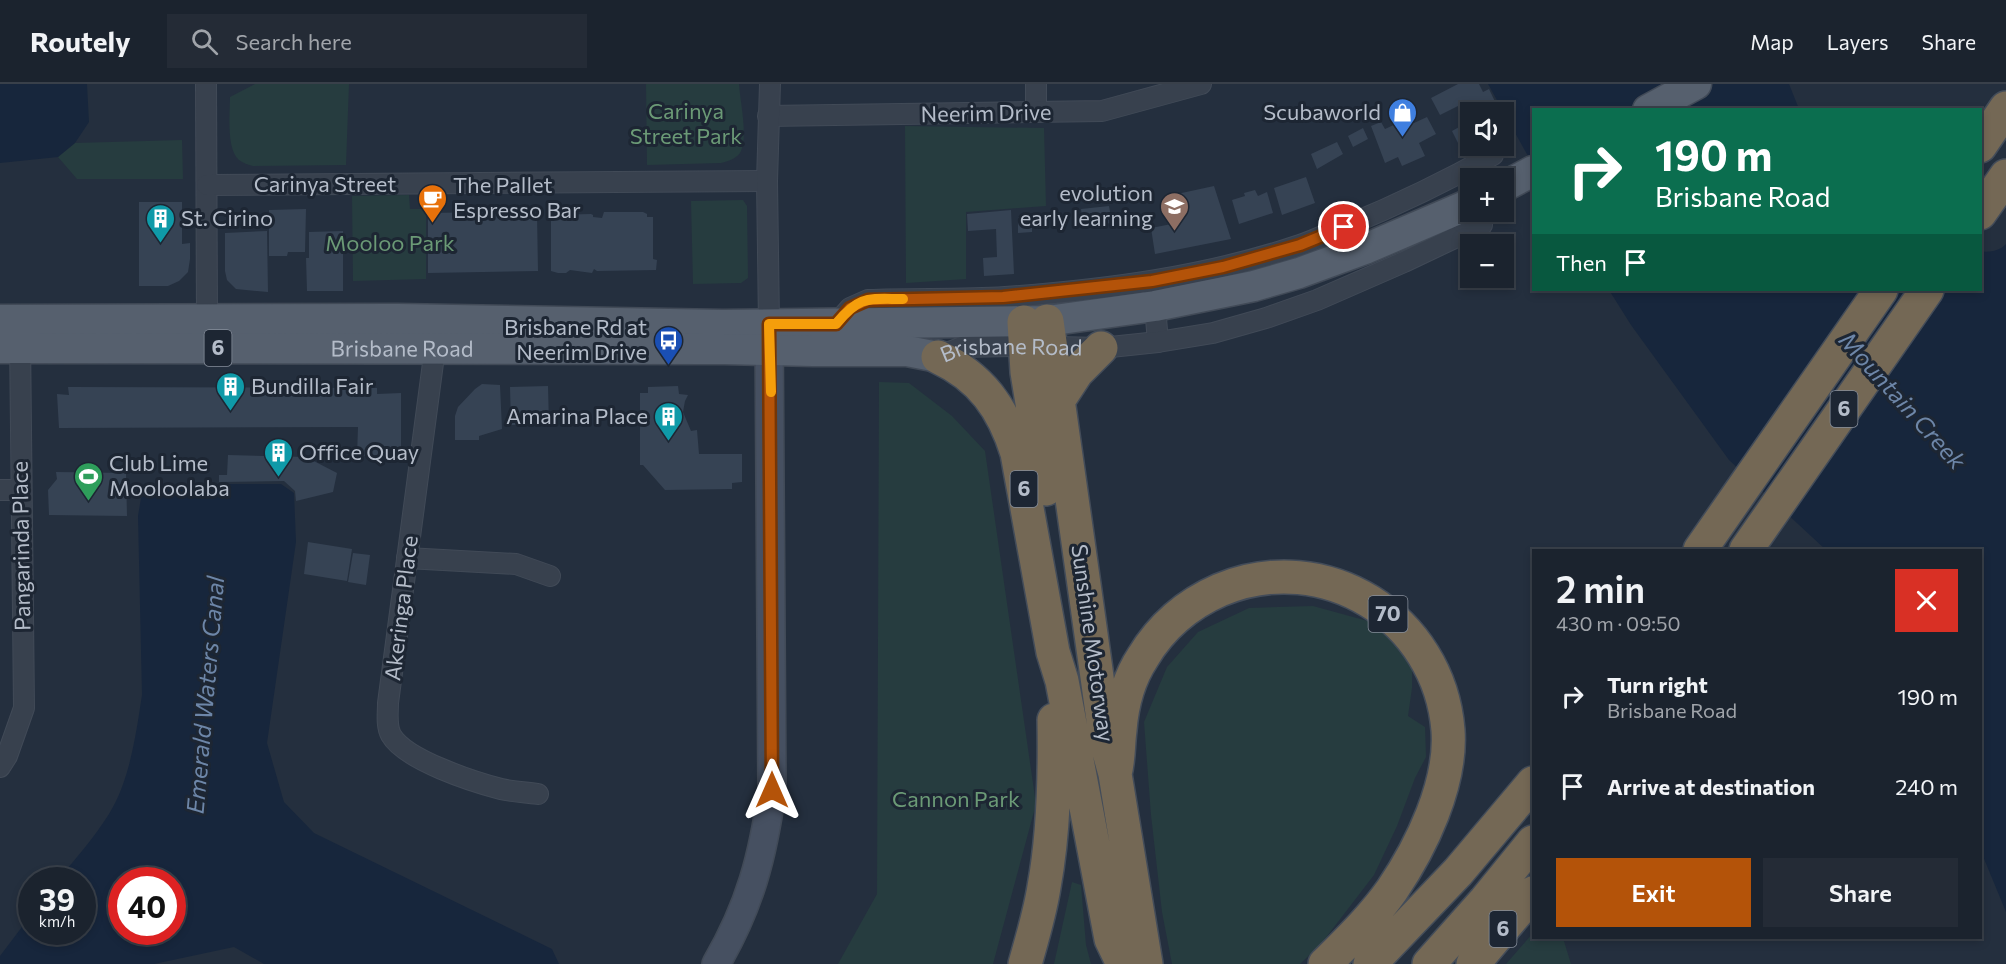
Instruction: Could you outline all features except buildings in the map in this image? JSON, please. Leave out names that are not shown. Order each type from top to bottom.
[{"type":"highway","points":[[1982,143],[2006,108]]},
{"type":"highway","points":[[1982,210],[2006,176]]},
{"type":"highway","points":[[1701,549],[1880,291]]},
{"type":"highway","name":"6","points":[[1754,540],[1926,291]]},
{"type":"highway","name":"Sunshine Motorway","points":[[1036,334],[1058,401],[1106,741],[1115,774],[1146,964]]},
{"type":"highway","name":"Sunshine Motorway","points":[[1036,334],[1027,372],[1124,964]]},
{"type":"highway","points":[[1058,401],[1077,372],[1101,348]]},
{"type":"highway","name":"6","points":[[939,357],[966,372],[978,382],[998,408],[1013,438],[1053,652],[1062,681],[1111,939],[1124,964]]},
{"type":"highway","name":"70","points":[[1115,774],[1119,757],[1123,709],[1130,682],[1142,658],[1154,639],[1173,620],[1208,596],[1253,580],[1277,576],[1299,577],[1328,582],[1351,591],[1369,600],[1392,617],[1409,634],[1433,673],[1444,704],[1447,722],[1447,759],[1440,792],[1424,832],[1407,865],[1391,891],[1371,916],[1325,964]]},
{"type":"highway","points":[[1025,964],[1044,887],[1053,809],[1053,652]]},
{"type":"highway","points":[[1370,964],[1458,872],[1532,784]]},
{"type":"highway","points":[[1429,964],[1532,844]]},
{"type":"highway","name":"6","points":[[1473,964],[1532,894]]},
{"type":"main road","points":[[1652,108],[1696,84]]},
{"type":"main road","name":"Brisbane Road","points":[[770,337],[836,324],[1036,334],[1154,293],[1254,286],[1460,219]]},
{"type":"main road","name":"Brisbane Road","points":[[10,334],[207,320],[435,334]]},
{"type":"main road","name":"Brisbane Road","points":[[10,334],[770,337],[907,351],[939,357]]},
{"type":"street","points":[[206,84],[207,320]]},
{"type":"street","points":[[716,964],[751,891],[762,854],[772,790],[770,337],[766,181],[770,84]]},
{"type":"street","points":[[1036,84],[1036,112]]},
{"type":"street","name":"Neerim Drive","points":[[768,116],[1102,111],[1201,84]]},
{"type":"street","name":"Brisbane Road","points":[[836,324],[850,308],[868,300],[1154,293],[1223,267],[1300,245],[1388,209],[1491,156]]},
{"type":"street","name":"Carinya Street","points":[[207,185],[766,181]]},
{"type":"street","name":"Brisbane Road","points":[[939,357],[962,347],[1036,334],[1101,348],[1213,333],[1266,318],[1358,283],[1462,222]]},
{"type":"street","points":[[1254,286],[1266,318]]},
{"type":"street","points":[[1154,293],[1158,342]]},
{"type":"street","name":"Pangarinda Place","points":[[0,767],[7,756],[24,708],[21,490],[10,334]]},
{"type":"street","name":"Akeringa Place","points":[[435,334],[387,722],[390,733],[404,749],[448,772],[504,789],[538,794]]},
{"type":"street","points":[[0,490],[21,490]]},
{"type":"street","points":[[407,558],[516,564],[550,576]]},
{"type":"green space","points":[[255,84],[349,84],[346,165],[253,166],[239,160],[230,139],[230,97]]},
{"type":"green space","name":"Carinya Street Park","points":[[646,84],[739,84],[744,136],[738,156],[721,163],[647,165]]},
{"type":"green space","points":[[905,126],[1044,128],[1046,206],[966,212],[966,279],[906,283]]},
{"type":"green space","points":[[182,140],[183,179],[77,179],[58,157],[75,143]]},
{"type":"green space","name":"Mooloo Park","points":[[409,195],[410,209],[426,209],[426,279],[353,281],[352,196]]},
{"type":"green space","points":[[743,200],[747,206],[748,278],[741,283],[693,284],[691,201]]},
{"type":"green space","name":"Cannon Park","points":[[879,382],[909,383],[952,416],[985,451],[1036,804],[993,964],[838,964],[877,894]]},
{"type":"green space","points":[[1313,606],[1375,623],[1412,665],[1408,716],[1425,727],[1426,757],[1374,875],[1321,944],[1300,964],[1172,964],[1162,912],[1151,815],[1144,722],[1167,667],[1198,632],[1249,608]]},
{"type":"green space","points":[[1072,882],[1081,885],[1086,945],[1091,964],[1054,964]]},
{"type":"green space","points":[[1532,934],[1532,939],[1563,939],[1571,964],[1506,964]]},
{"type":"water","points":[[0,84],[87,84],[89,122],[75,143],[58,157],[0,163]]},
{"type":"water","points":[[1488,84],[1789,84],[1799,108],[1532,108],[1532,163],[1514,131],[1514,102],[1498,102]]},
{"type":"water","name":"Mountain Creek","points":[[2006,244],[2006,912],[1982,854],[1982,549],[1825,549],[1729,460],[1631,325],[1610,291],[1982,291],[1982,251],[2001,248]]},
{"type":"water","name":"Emerald Waters Canal","points":[[216,484],[281,484],[294,493],[296,542],[267,743],[284,802],[314,833],[552,949],[559,964],[264,964],[234,947],[154,964],[0,964],[0,956],[18,932],[18,945],[96,945],[96,867],[69,867],[109,814],[122,787],[131,756],[142,695],[138,516],[141,498],[152,489]]},
{"type":"slow traffic","points":[[771,392],[769,324],[836,324],[850,308],[859,303],[868,300],[903,299]]},
{"type":"place","name":"Scubaworld","points":[[1402,138]]},
{"type":"place","name":"The Pallet Espresso Bar","points":[[432,224]]},
{"type":"place","name":"evolution early learning","points":[[1174,232]]},
{"type":"place","name":"St. Cirino","points":[[160,244]]},
{"type":"place","name":"Brisbane Rd at Neerim Drive","points":[[668,366]]},
{"type":"place","name":"Bundilla Fair","points":[[230,412]]},
{"type":"place","name":"Amarina Place","points":[[669,442]]},
{"type":"place","name":"Office Quay","points":[[278,478]]},
{"type":"place","name":"Club Lime Mooloolaba","points":[[88,502]]},
{"type":"route","points":[[772,790],[769,324],[836,324],[850,308],[868,300],[1003,297],[1152,281],[1223,267],[1300,245],[1344,227]]}]
